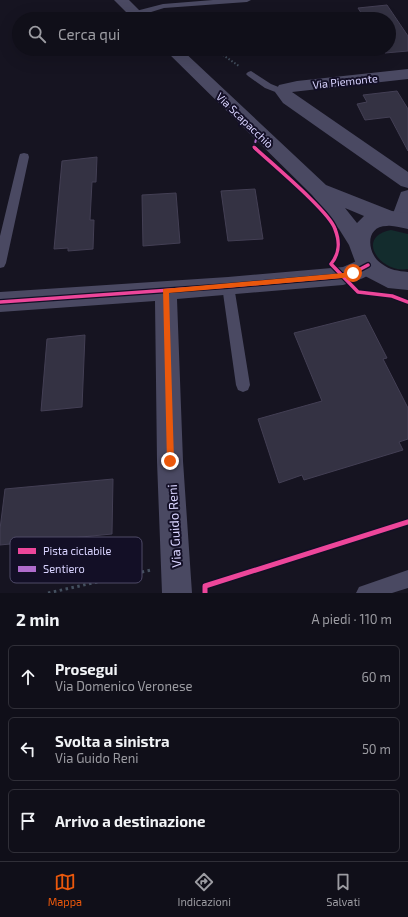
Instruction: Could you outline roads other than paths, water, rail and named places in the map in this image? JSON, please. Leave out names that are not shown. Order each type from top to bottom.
[{"type":"street","points":[[121,0],[134,12]]},
{"type":"street","name":"Via Scapacchiò","points":[[179,56],[319,190],[346,223],[358,242],[362,258],[368,265],[379,274],[403,283]]},
{"type":"street","name":"Via Piemonte","points":[[284,92],[285,89],[297,86],[408,74]]},
{"type":"street","points":[[284,92],[289,99],[408,181]]},
{"type":"street","name":"Via Scapacchiò","points":[[319,190],[399,219]]},
{"type":"street","points":[[358,242],[361,232],[367,224],[377,219],[399,219],[408,197]]},
{"type":"street","points":[[0,302],[166,291],[343,276],[353,273],[368,265]]},
{"type":"street","name":"Via Guido Reni","points":[[166,291],[170,461],[177,593]]},
{"type":"lane","points":[[148,12],[163,6],[247,0]]},
{"type":"lane","points":[[251,74],[268,86],[284,92]]},
{"type":"lane","points":[[0,263],[24,157]]},
{"type":"lane","points":[[228,286],[243,386]]},
{"type":"lane","points":[[365,593],[408,579]]}]
